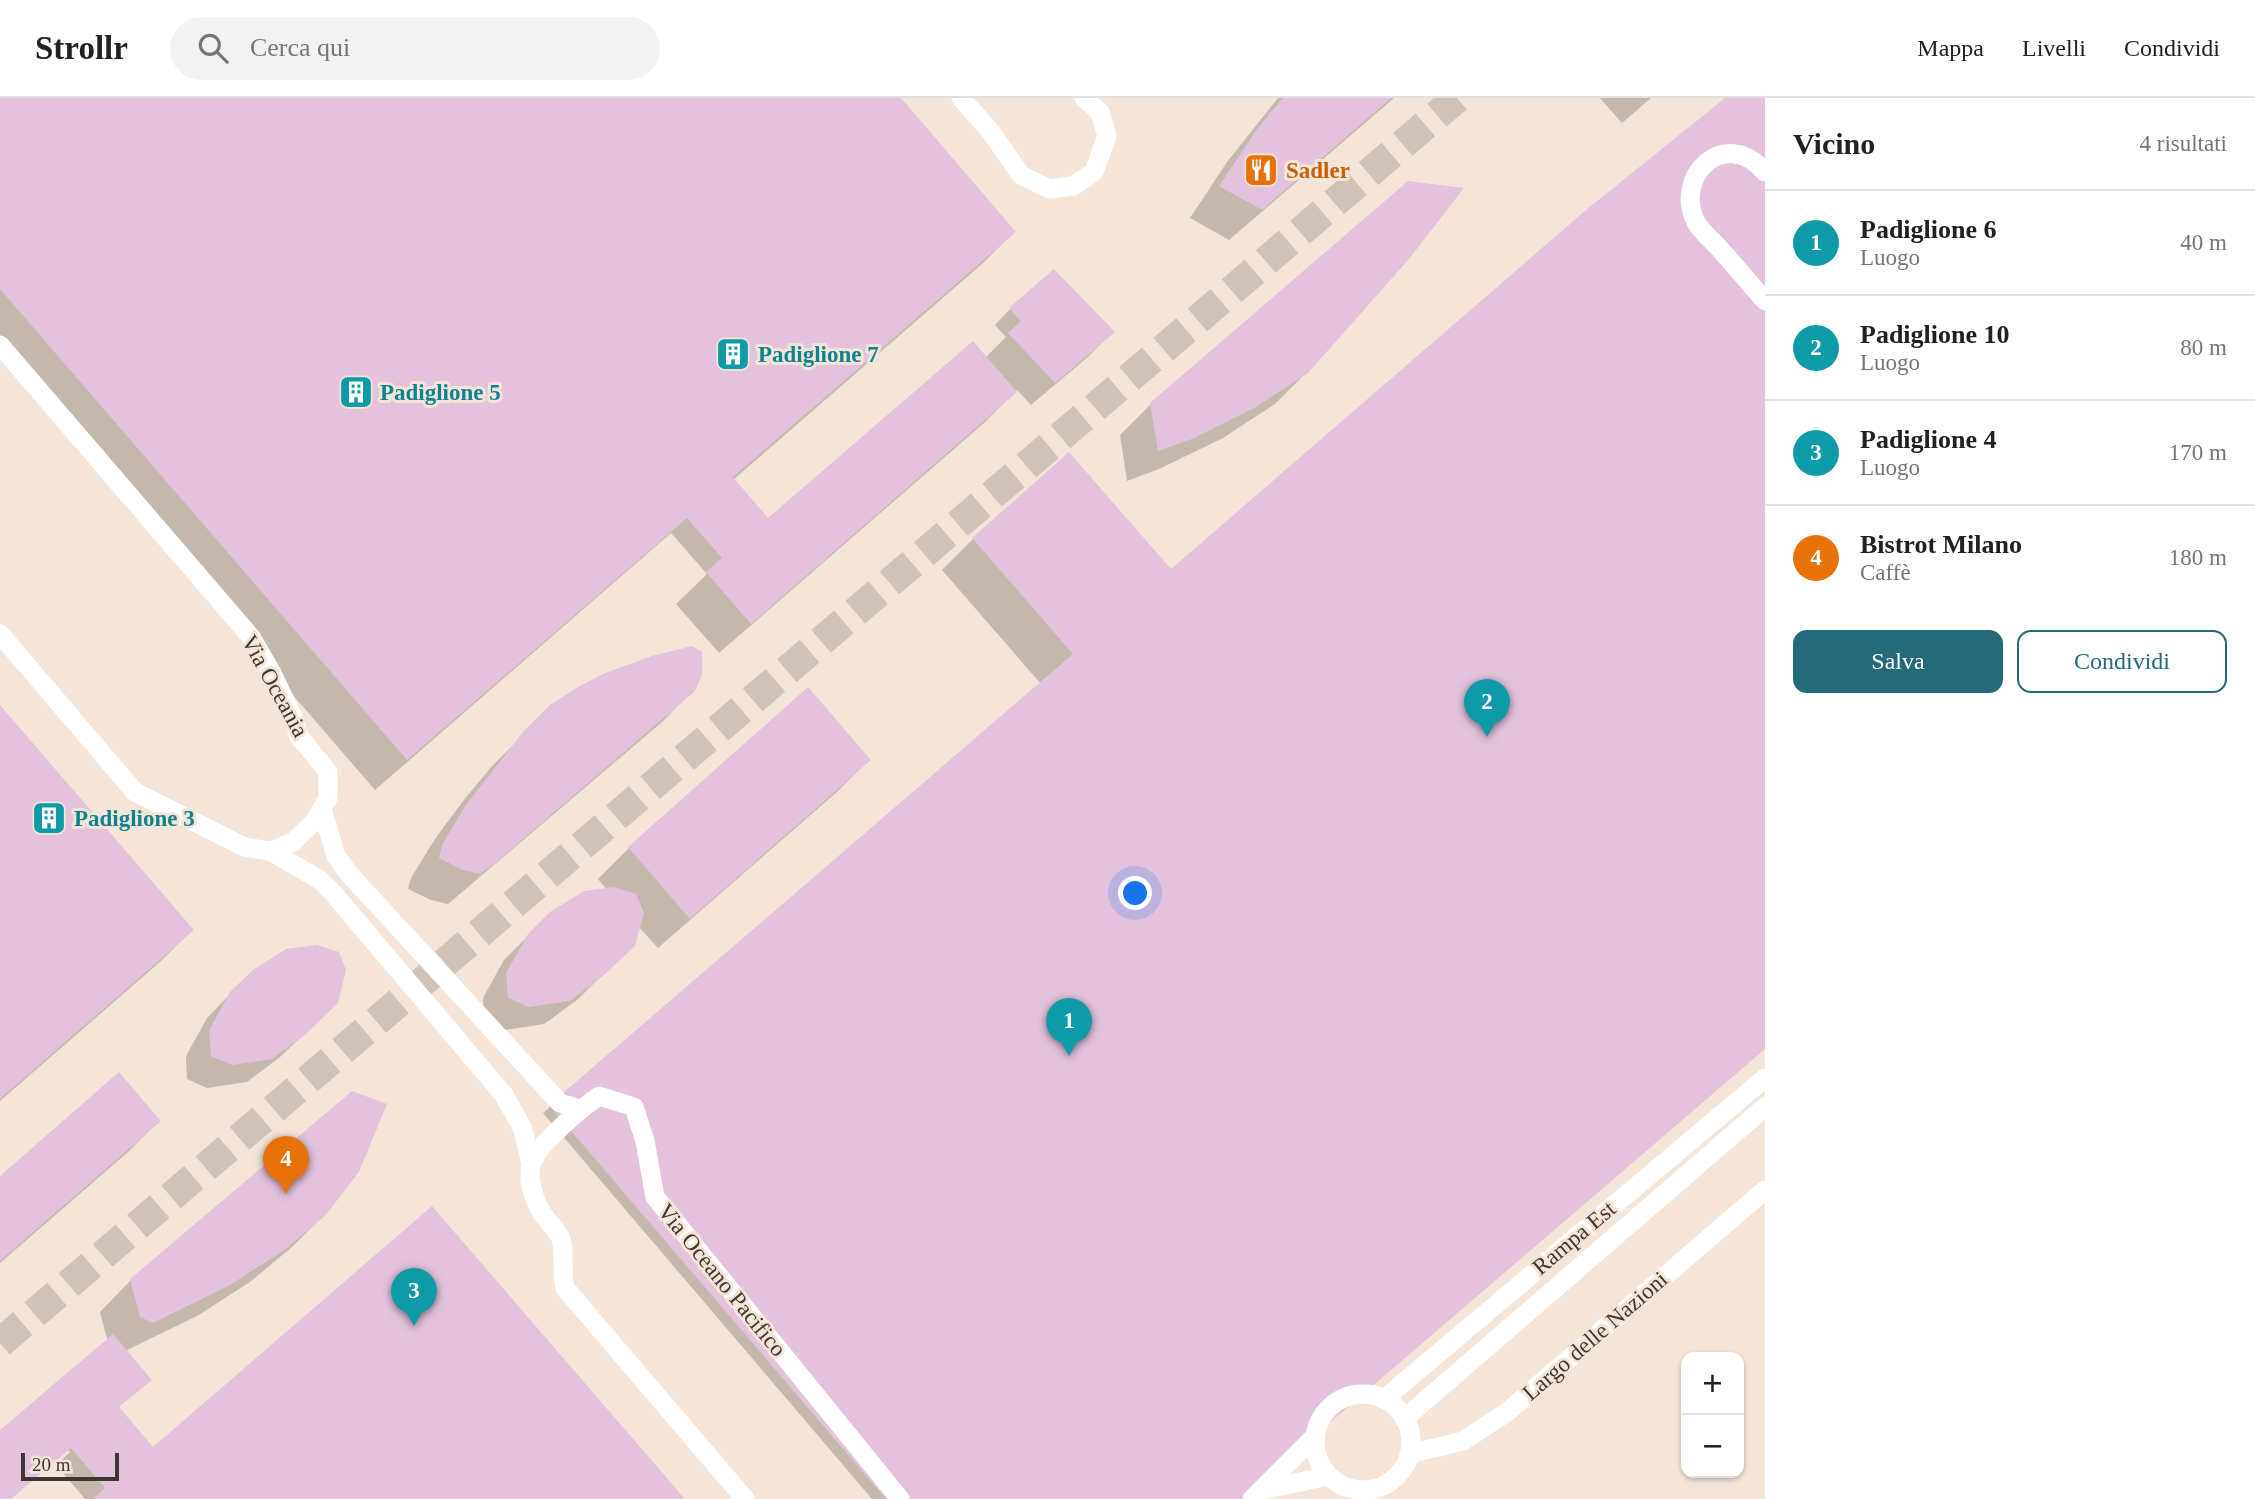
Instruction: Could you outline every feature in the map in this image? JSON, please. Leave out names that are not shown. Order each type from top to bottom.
[{"type":"lane","points":[[961,98],[991,132],[1021,175],[1051,189],[1073,187],[1094,172],[1107,136],[1100,112],[1084,98]]},
{"type":"lane","points":[[1765,172],[1756,161],[1732,152],[1714,155],[1700,167],[1692,187],[1692,203],[1697,223],[1765,301]]},
{"type":"lane","name":"Via Oceania","points":[[0,345],[251,637],[272,673],[294,719],[298,735],[328,772],[328,798],[315,821],[293,842],[271,851]]},
{"type":"lane","points":[[0,634],[135,792],[244,848],[271,851],[320,880],[333,893],[504,1095],[523,1129],[531,1164],[530,1184],[540,1211],[561,1238],[565,1288],[745,1499]]},
{"type":"lane","points":[[321,809],[336,856],[350,875],[560,1102],[580,1109]]},
{"type":"lane","name":"Rampa Est","points":[[1384,1399],[1765,1078]]},
{"type":"lane","name":"Via Oceano Pacifico","points":[[531,1164],[536,1152],[580,1109],[599,1096],[634,1107],[645,1141],[655,1197],[900,1499]]},
{"type":"lane","points":[[1404,1419],[1765,1107]]},
{"type":"lane","name":"Largo delle Nazioni","points":[[1409,1454],[1463,1441],[1507,1412],[1765,1190]]},
{"type":"lane","points":[[1256,1495],[1314,1437],[1321,1417],[1333,1404],[1348,1395],[1365,1394],[1384,1399],[1398,1409],[1411,1437],[1409,1454],[1398,1475],[1379,1488],[1351,1493],[1328,1476],[1317,1460],[1314,1437]]},
{"type":"lane","points":[[1256,1495],[1328,1476]]},
{"type":"building","name":"Padiglione 5","points":[[0,98],[901,98],[1016,232],[733,477],[768,518],[973,341],[1017,392],[751,624],[706,572],[722,558],[687,518],[407,760],[0,289]]},
{"type":"building","points":[[1283,98],[1391,98],[1262,210],[1219,186],[1257,129]]},
{"type":"building","points":[[1725,98],[1765,98],[1765,1049],[1241,1499],[886,1499],[549,1105],[1073,654],[972,538],[1069,452],[1171,569],[1586,210]]},
{"type":"building","points":[[1408,181],[1464,188],[1409,259],[1308,373],[1256,407],[1192,439],[1158,451],[1150,403]]},
{"type":"building","points":[[1054,269],[1115,332],[1055,383],[1008,333],[1021,321],[1009,308]]},
{"type":"building","points":[[692,646],[702,652],[702,675],[695,691],[494,864],[480,874],[463,870],[439,858],[442,845],[465,806],[523,732],[550,705],[605,673],[652,656]]},
{"type":"building","points":[[808,687],[871,760],[690,919],[628,847]]},
{"type":"building","name":"Padiglione 3","points":[[0,705],[194,930],[0,1099]]},
{"type":"building","points":[[614,887],[636,894],[644,913],[635,946],[603,976],[570,1001],[529,1007],[508,998],[506,973],[528,934],[550,912],[584,891]]},
{"type":"building","points":[[317,945],[339,952],[346,970],[338,1003],[306,1034],[272,1059],[232,1065],[211,1056],[209,1031],[230,992],[253,970],[286,949]]},
{"type":"building","points":[[119,1072],[161,1121],[0,1261],[0,1176]]},
{"type":"building","points":[[352,1091],[387,1104],[359,1172],[325,1216],[283,1251],[230,1285],[153,1323],[140,1317],[130,1279]]},
{"type":"building","points":[[432,1206],[685,1499],[93,1499],[105,1488],[71,1448],[11,1499],[0,1499],[0,1430],[113,1334],[152,1380],[119,1407],[153,1447]]},
{"type":"tunnel","points":[[0,1343],[1457,98]]},
{"type":"place","name":"Sadler","points":[[1261,170]]},
{"type":"place","name":"Padiglione 7","points":[[733,354]]},
{"type":"place","name":"Padiglione 5","points":[[356,392]]},
{"type":"place","name":"Padiglione 10","points":[[1487,737]]},
{"type":"place","name":"Padiglione 3","points":[[49,818]]},
{"type":"place","name":"Padiglione 6","points":[[1069,1056]]},
{"type":"place","name":"Bistrot Milano","points":[[286,1194]]},
{"type":"place","name":"Padiglione 4","points":[[414,1326]]}]
